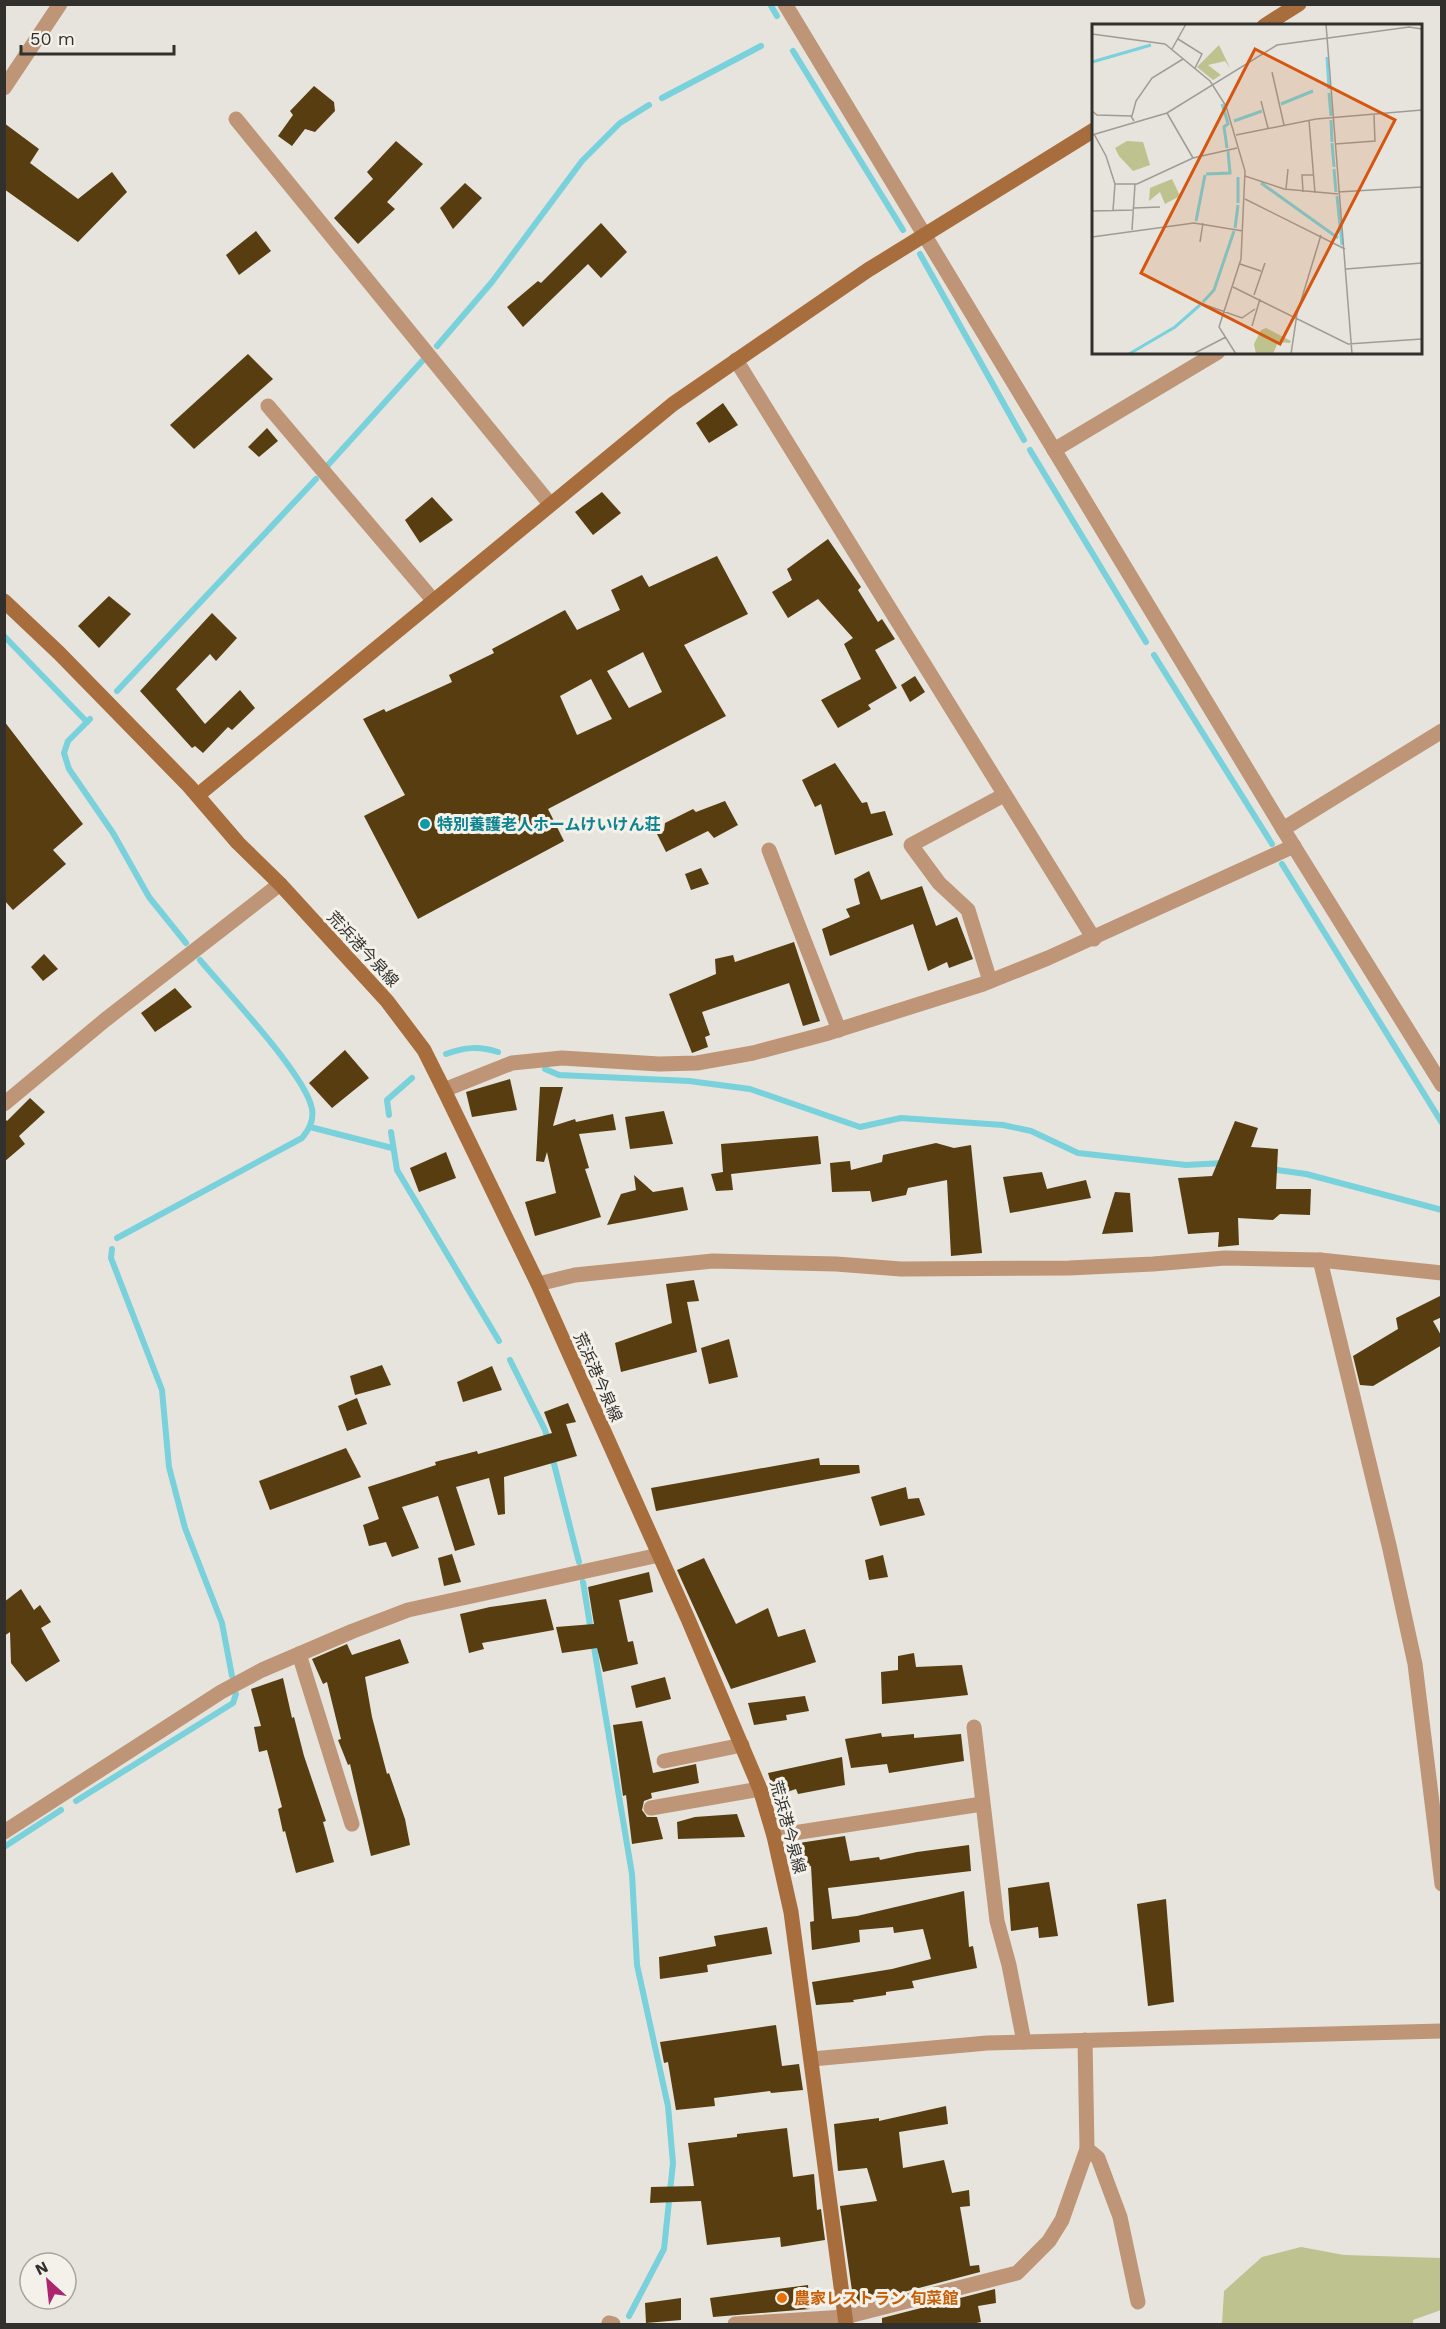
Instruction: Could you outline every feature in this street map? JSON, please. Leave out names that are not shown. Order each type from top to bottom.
[{"type":"main road","points":[[1267,24],[1299,4]]},
{"type":"main road","points":[[198,795],[672,404],[859,276],[1092,131]]},
{"type":"main road","name":"荒浜港今泉線","points":[[4,601],[59,653],[198,795],[238,843],[280,884],[404,1023],[424,1050],[444,1090],[538,1284],[760,1789],[774,1836],[791,1912],[845,2321]]},
{"type":"street","points":[[4,88],[60,4]]},
{"type":"street","points":[[785,4],[1283,829],[1442,1085]]},
{"type":"street","points":[[236,119],[550,504]]},
{"type":"street","points":[[1054,450],[1215,354]]},
{"type":"street","points":[[736,360],[1094,939]]},
{"type":"street","points":[[268,406],[433,600]]},
{"type":"street","points":[[1283,829],[1442,731]]},
{"type":"street","points":[[990,981],[968,910],[939,883],[911,844],[1004,795]]},
{"type":"street","points":[[444,1090],[512,1064],[562,1058],[659,1064],[697,1063],[753,1053],[839,1030],[990,981],[1094,939],[1294,846]]},
{"type":"street","points":[[769,849],[839,1030]]},
{"type":"street","points":[[4,1104],[105,1020],[280,884]]},
{"type":"street","points":[[538,1284],[575,1275],[712,1261],[836,1264],[912,1269],[1069,1268],[1225,1258],[1320,1260],[1442,1274]]},
{"type":"street","points":[[1320,1260],[1389,1545],[1415,1664],[1442,1884]]},
{"type":"street","points":[[4,1832],[221,1692],[261,1670],[402,1611],[658,1555]]},
{"type":"street","points":[[299,1654],[352,1824]]},
{"type":"street","points":[[974,1727],[997,1921],[1009,1965],[1024,2042]]},
{"type":"street","points":[[664,1761],[742,1745]]},
{"type":"street","points":[[651,1808],[760,1789]]},
{"type":"street","points":[[774,1836],[982,1804]]},
{"type":"street","points":[[812,2059],[910,2049],[1024,2042],[1442,2031]]},
{"type":"street","points":[[735,2325],[845,2321],[1017,2273],[1049,2241],[1062,2220],[1087,2148],[1085,2040]]},
{"type":"street","points":[[1087,2148],[1098,2158],[1120,2217],[1138,2302]]},
{"type":"green space","points":[[1301,2247],[1344,2255],[1441,2258],[1441,2310],[1413,2320],[1413,2324],[1222,2324],[1224,2291],[1262,2257]]},
{"type":"building","points":[[314,86],[334,102],[335,111],[315,132],[305,129],[292,146],[278,136],[293,115],[290,111]]},
{"type":"building","points":[[4,123],[39,149],[30,163],[78,199],[112,172],[127,192],[78,242],[4,189]]},
{"type":"building","points":[[396,141],[423,164],[387,202],[395,209],[358,244],[334,218],[373,179],[367,172]]},
{"type":"building","points":[[465,183],[482,198],[453,229],[440,208]]},
{"type":"building","points":[[601,223],[627,252],[601,278],[588,264],[523,327],[507,307],[538,281],[541,283]]},
{"type":"building","points":[[256,231],[271,251],[239,275],[226,255]]},
{"type":"building","points":[[248,354],[273,379],[194,449],[170,425]]},
{"type":"building","points":[[723,403],[738,425],[709,443],[696,423]]},
{"type":"building","points":[[267,428],[278,441],[259,457],[248,447]]},
{"type":"building","points":[[602,492],[621,513],[593,535],[575,512]]},
{"type":"building","points":[[432,497],[453,520],[420,543],[405,520]]},
{"type":"building","points":[[828,539],[861,587],[858,590],[878,622],[882,619],[895,639],[875,650],[897,688],[868,705],[871,709],[838,728],[821,700],[861,679],[844,644],[853,638],[818,599],[788,618],[772,592],[792,580],[787,569]]},
{"type":"building","points":[[717,556],[748,614],[684,645],[726,716],[548,809],[564,841],[418,919],[364,816],[405,795],[363,719],[384,709],[386,712],[452,682],[449,675],[494,653],[492,649],[565,610],[577,630],[620,610],[611,590],[642,575],[649,587]],"holes":[[[643,652],[662,692],[629,708],[607,671]],[[591,679],[612,719],[577,735],[560,696]]]},
{"type":"building","points":[[109,596],[131,614],[99,648],[78,626]]},
{"type":"building","points":[[212,613],[237,638],[216,661],[210,654],[176,689],[205,724],[240,690],[255,708],[232,730],[228,727],[203,753],[195,746],[192,748],[140,691]]},
{"type":"building","points":[[915,676],[925,692],[910,702],[901,685]]},
{"type":"building","points":[[4,721],[83,824],[53,850],[66,864],[13,910],[4,900]]},
{"type":"building","points":[[835,763],[862,803],[867,802],[871,814],[885,811],[893,835],[835,855],[821,804],[815,807],[802,780]]},
{"type":"building","points":[[725,801],[738,825],[714,838],[708,831],[666,852],[657,834],[664,831],[665,823],[693,809],[696,812]]},
{"type":"building","points":[[701,868],[709,884],[691,890],[685,874]]},
{"type":"building","points":[[869,871],[881,900],[922,886],[936,926],[957,917],[973,959],[949,968],[947,962],[928,971],[913,924],[830,956],[822,929],[850,917],[846,909],[860,904],[854,879]]},
{"type":"building","points":[[794,942],[820,1021],[803,1026],[789,983],[702,1012],[710,1035],[705,1037],[708,1047],[692,1053],[669,994],[716,974],[715,959],[733,955],[735,962]]},
{"type":"building","points":[[44,954],[58,969],[43,981],[31,967]]},
{"type":"building","points":[[175,988],[192,1007],[155,1032],[141,1013]]},
{"type":"building","points":[[345,1050],[369,1078],[332,1108],[309,1083]]},
{"type":"building","points":[[510,1079],[517,1110],[472,1117],[466,1092]]},
{"type":"building","points":[[540,1087],[563,1087],[553,1126],[575,1119],[576,1122],[613,1114],[616,1130],[579,1134],[589,1168],[585,1169],[601,1217],[535,1236],[525,1202],[556,1193],[547,1152],[544,1162],[536,1161]]},
{"type":"building","points":[[30,1098],[45,1112],[19,1136],[25,1144],[4,1162],[4,1118],[7,1121]]},
{"type":"building","points":[[664,1111],[673,1144],[630,1149],[625,1117]]},
{"type":"building","points":[[1235,1121],[1258,1128],[1251,1147],[1278,1149],[1276,1189],[1311,1189],[1310,1215],[1280,1214],[1273,1220],[1238,1218],[1239,1245],[1218,1247],[1219,1232],[1188,1234],[1178,1178],[1212,1176]]},
{"type":"building","points":[[818,1136],[821,1164],[731,1174],[733,1190],[716,1191],[711,1174],[723,1172],[721,1144]]},
{"type":"building","points":[[936,1143],[954,1148],[971,1145],[982,1253],[951,1256],[947,1180],[908,1188],[906,1195],[872,1202],[870,1191],[832,1192],[830,1163],[850,1161],[851,1170],[882,1162],[883,1155]]},
{"type":"building","points":[[446,1152],[456,1178],[419,1192],[410,1168]]},
{"type":"building","points":[[1042,1172],[1047,1189],[1086,1180],[1091,1198],[1010,1213],[1003,1177]]},
{"type":"building","points":[[634,1175],[653,1192],[683,1187],[688,1210],[607,1225],[621,1194],[636,1190]]},
{"type":"building","points":[[1115,1192],[1130,1193],[1133,1232],[1102,1234]]},
{"type":"building","points":[[694,1280],[699,1301],[687,1302],[697,1352],[621,1372],[615,1343],[672,1323],[666,1284]]},
{"type":"building","points":[[1442,1295],[1442,1317],[1433,1321],[1442,1337],[1442,1345],[1373,1386],[1360,1385],[1353,1356],[1398,1329],[1396,1318]]},
{"type":"building","points":[[729,1339],[738,1377],[709,1384],[701,1348]]},
{"type":"building","points":[[382,1365],[391,1385],[355,1395],[350,1376]]},
{"type":"building","points":[[492,1366],[502,1390],[463,1402],[457,1382]]},
{"type":"building","points":[[357,1398],[367,1424],[347,1431],[338,1406]]},
{"type":"building","points":[[568,1403],[576,1422],[566,1424],[577,1456],[504,1477],[505,1514],[498,1515],[489,1478],[456,1487],[475,1545],[455,1551],[438,1496],[402,1507],[419,1548],[392,1557],[386,1542],[369,1546],[363,1525],[379,1519],[368,1487],[436,1465],[435,1462],[477,1451],[478,1454],[552,1433],[544,1412]]},
{"type":"building","points":[[346,1448],[361,1477],[270,1510],[259,1481]]},
{"type":"building","points":[[819,1458],[820,1465],[859,1465],[860,1473],[656,1511],[651,1488]]},
{"type":"building","points":[[906,1487],[908,1499],[919,1498],[925,1515],[880,1526],[871,1497]]},
{"type":"building","points":[[452,1554],[461,1582],[444,1586],[438,1558]]},
{"type":"building","points":[[883,1555],[888,1577],[869,1580],[865,1560]]},
{"type":"building","points":[[704,1558],[736,1624],[768,1608],[778,1637],[805,1629],[816,1662],[731,1689],[677,1570]]},
{"type":"building","points":[[649,1572],[653,1592],[619,1600],[628,1642],[633,1641],[638,1664],[603,1672],[597,1648],[562,1653],[556,1627],[594,1624],[588,1587]]},
{"type":"building","points":[[21,1589],[34,1610],[40,1605],[51,1622],[41,1628],[60,1661],[26,1682],[11,1663],[10,1632],[4,1636],[4,1602]]},
{"type":"building","points":[[546,1599],[554,1630],[482,1643],[484,1649],[469,1653],[460,1614]]},
{"type":"building","points":[[400,1639],[409,1663],[365,1677],[372,1717],[387,1774],[389,1773],[405,1819],[410,1845],[371,1856],[350,1764],[348,1765],[338,1740],[341,1739],[327,1682],[323,1684],[312,1659],[347,1644],[352,1655]]},
{"type":"building","points":[[914,1653],[916,1667],[962,1665],[968,1695],[882,1704],[881,1672],[898,1670],[898,1656]]},
{"type":"building","points":[[665,1677],[671,1699],[636,1708],[631,1686]]},
{"type":"building","points":[[283,1678],[292,1718],[294,1717],[304,1756],[326,1821],[323,1822],[334,1862],[296,1873],[285,1831],[283,1832],[278,1809],[282,1807],[267,1750],[259,1752],[254,1727],[261,1726],[251,1689]]},
{"type":"building","points":[[805,1696],[809,1711],[786,1715],[787,1720],[754,1725],[748,1703]]},
{"type":"building","points":[[642,1721],[653,1773],[696,1764],[699,1783],[651,1793],[652,1798],[644,1801],[642,1810],[647,1817],[657,1817],[663,1839],[632,1844],[626,1795],[623,1796],[613,1725]]},
{"type":"building","points":[[881,1733],[882,1737],[914,1734],[914,1738],[961,1734],[964,1761],[889,1773],[887,1764],[851,1768],[845,1739]]},
{"type":"building","points":[[842,1757],[845,1785],[798,1794],[796,1789],[775,1796],[768,1773]]},
{"type":"building","points":[[737,1814],[745,1837],[678,1839],[677,1822],[695,1817]]},
{"type":"building","points":[[845,1836],[850,1861],[879,1857],[880,1860],[969,1845],[971,1871],[828,1888],[832,1919],[857,1916],[964,1891],[969,1947],[973,1946],[977,1968],[912,1981],[914,1988],[886,1992],[886,1995],[853,2000],[854,2002],[816,2005],[812,1982],[892,1969],[931,1959],[923,1929],[894,1933],[893,1927],[859,1930],[860,1942],[812,1950],[810,1922],[814,1921],[811,1866],[805,1867],[799,1843]]},
{"type":"building","points":[[1049,1882],[1058,1936],[1039,1938],[1038,1927],[1011,1931],[1008,1888]]},
{"type":"building","points":[[1166,1899],[1174,2002],[1148,2006],[1137,1904]]},
{"type":"building","points":[[767,1927],[772,1954],[707,1965],[708,1972],[660,1979],[659,1957],[716,1946],[714,1936]]},
{"type":"building","points":[[776,2025],[782,2066],[799,2064],[803,2090],[771,2093],[770,2091],[714,2098],[715,2106],[676,2110],[668,2062],[664,2063],[660,2042]]},
{"type":"building","points":[[946,2106],[948,2124],[899,2132],[903,2168],[944,2160],[952,2193],[969,2190],[970,2206],[960,2207],[970,2266],[979,2265],[980,2272],[854,2305],[840,2206],[877,2201],[867,2168],[838,2171],[834,2124],[879,2118],[879,2121]]},
{"type":"building","points":[[787,2128],[793,2177],[814,2174],[817,2210],[821,2209],[825,2240],[781,2247],[780,2237],[707,2245],[701,2201],[650,2203],[651,2187],[694,2186],[688,2143]]},
{"type":"building","points":[[808,2285],[810,2309],[713,2317],[710,2298]]},
{"type":"building","points":[[995,2289],[996,2303],[978,2306],[981,2322],[967,2325],[882,2325],[882,2318]]},
{"type":"building","points":[[681,2298],[681,2320],[646,2323],[645,2303]]},
{"type":"waterway","points":[[770,4],[777,16]]},
{"type":"waterway","points":[[662,98],[761,46]]},
{"type":"waterway","points":[[793,51],[903,230]]},
{"type":"waterway","points":[[437,346],[492,282],[582,161],[620,123],[649,105]]},
{"type":"waterway","points":[[920,254],[1024,440]]},
{"type":"waterway","points":[[328,465],[424,359]]},
{"type":"waterway","points":[[1030,450],[1146,642]]},
{"type":"waterway","points":[[117,691],[316,479]]},
{"type":"waterway","points":[[4,636],[87,722]]},
{"type":"waterway","points":[[1154,655],[1272,844]]},
{"type":"waterway","points":[[90,719],[68,741],[64,753],[69,769],[113,833],[149,897],[186,943]]},
{"type":"waterway","points":[[1282,864],[1442,1123]]},
{"type":"waterway","points":[[117,1238],[302,1138],[312,1121],[312,1109],[306,1094],[281,1055],[200,960]]},
{"type":"waterway","points":[[446,1054],[472,1048],[498,1052]]},
{"type":"waterway","points":[[545,1069],[559,1075],[689,1081],[750,1089],[860,1127],[901,1118],[1003,1125],[1031,1131],[1078,1153],[1186,1165],[1224,1163]]},
{"type":"waterway","points":[[389,1115],[387,1100],[412,1078]]},
{"type":"waterway","points":[[310,1127],[392,1148]]},
{"type":"waterway","points":[[391,1132],[397,1170],[499,1341]]},
{"type":"waterway","points":[[1270,1169],[1306,1174],[1442,1210]]},
{"type":"waterway","points":[[112,1249],[111,1258],[162,1390],[169,1467],[185,1528],[222,1623],[232,1676]]},
{"type":"waterway","points":[[510,1360],[548,1440]]},
{"type":"waterway","points":[[552,1456],[579,1562]]},
{"type":"waterway","points":[[583,1582],[591,1631]]},
{"type":"waterway","points":[[593,1641],[632,1874],[637,1965],[668,2106],[673,2163],[664,2249],[629,2316]]},
{"type":"waterway","points":[[76,1801],[233,1703],[236,1694]]},
{"type":"waterway","points":[[4,1847],[61,1810]]},
{"type":"place","name":"特別養護老人ホームけいけん荘","points":[[425,824]]},
{"type":"place","name":"農家レストラン 旬菜館","points":[[782,2298]]}]
